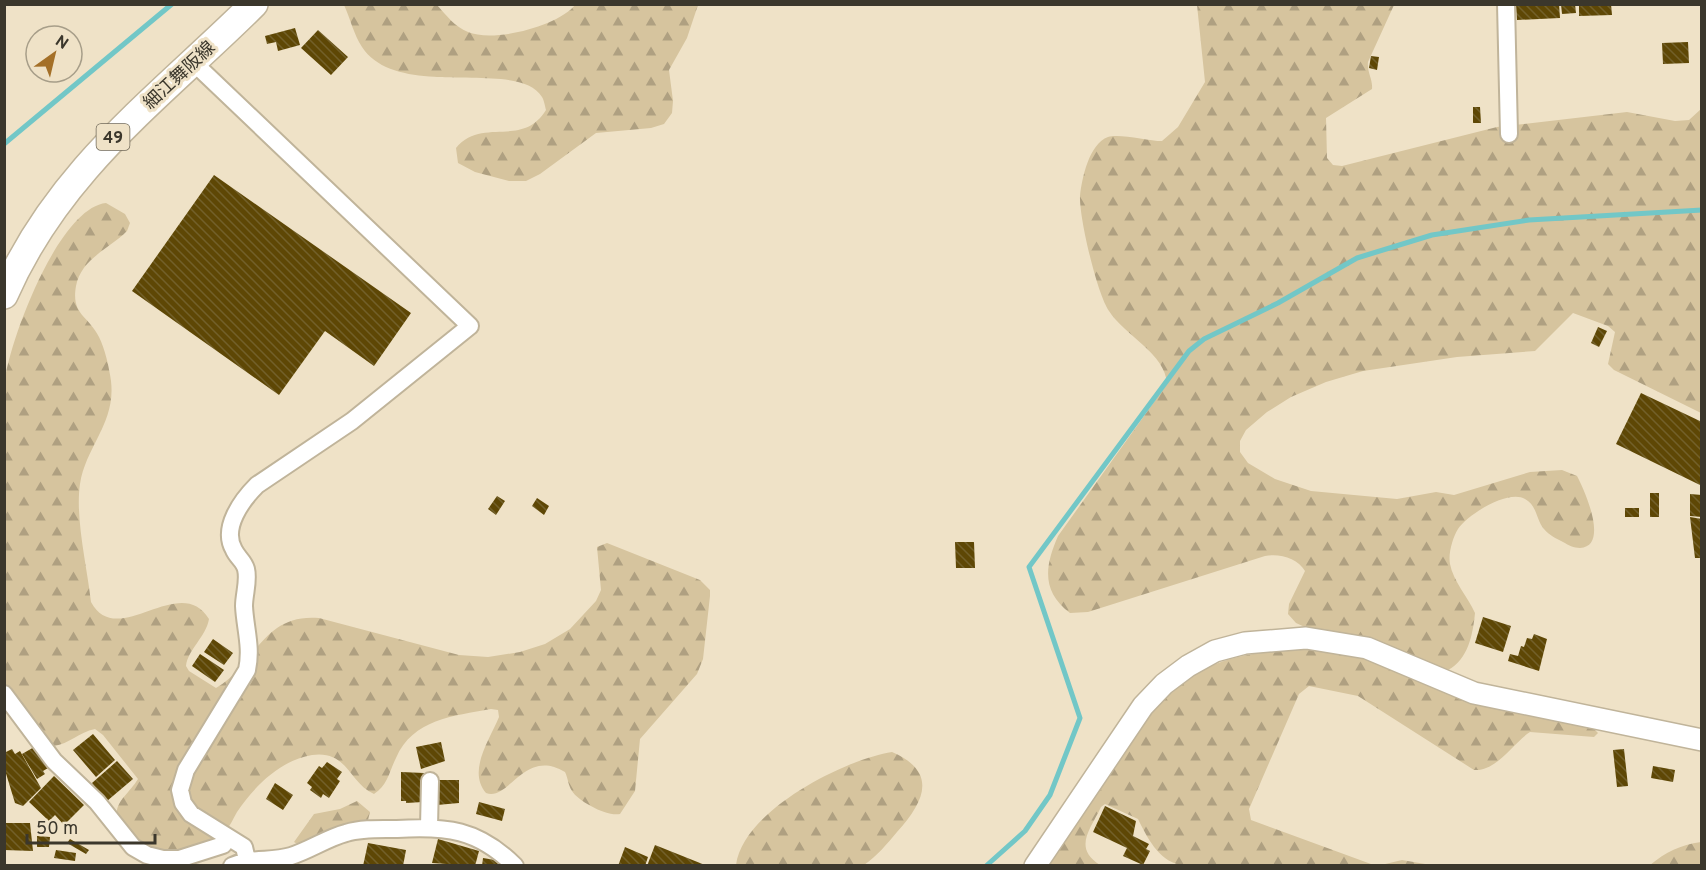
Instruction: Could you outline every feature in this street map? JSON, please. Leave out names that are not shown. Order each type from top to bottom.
[{"type":"main road","name":"細江舞阪線","points":[[4,296],[40,226],[79,173],[254,4]]},
{"type":"street","points":[[1506,4],[1509,134]]},
{"type":"street","points":[[193,62],[470,326],[352,421],[257,485],[248,494],[234,517],[230,540],[233,549],[243,562],[247,575],[244,607],[250,654],[247,670],[186,770],[180,790],[183,803],[191,814],[244,847],[239,863],[288,857],[355,831],[429,827],[456,830],[472,835],[494,848],[515,866]]},
{"type":"street","points":[[1041,863],[1125,731],[1150,699],[1188,666],[1215,651],[1245,643],[1286,638],[1337,641],[1396,659],[1474,693],[1701,740]]},
{"type":"street","points":[[4,694],[54,761],[97,802],[133,847],[147,855],[163,859],[179,859],[223,845],[228,837]]},
{"type":"street","points":[[429,827],[430,781]]},
{"type":"green space","points":[[344,5],[437,5],[463,30],[479,35],[493,35],[509,34],[541,26],[567,13],[575,5],[698,5],[687,38],[669,70],[673,101],[672,113],[664,124],[651,128],[596,133],[540,174],[526,181],[509,181],[475,172],[458,163],[456,148],[466,139],[478,134],[514,131],[536,122],[546,110],[542,97],[529,86],[509,80],[428,76],[402,72],[379,63],[362,47]]},
{"type":"green space","points":[[1197,5],[1394,5],[1368,62],[1372,89],[1326,118],[1327,158],[1333,165],[1342,166],[1497,127],[1627,112],[1675,121],[1689,120],[1701,109],[1701,413],[1614,370],[1608,364],[1615,332],[1608,326],[1573,313],[1535,351],[1457,357],[1363,371],[1326,382],[1291,397],[1267,412],[1246,430],[1240,441],[1240,452],[1248,463],[1275,479],[1311,491],[1397,499],[1436,492],[1454,495],[1530,472],[1562,470],[1577,476],[1585,492],[1592,516],[1593,538],[1589,545],[1576,547],[1551,535],[1541,525],[1532,505],[1518,497],[1499,500],[1479,510],[1458,529],[1451,545],[1450,564],[1454,577],[1475,613],[1471,638],[1465,653],[1455,666],[1448,670],[1370,638],[1307,628],[1296,623],[1288,614],[1289,604],[1305,571],[1298,563],[1282,556],[1265,556],[1088,612],[1070,613],[1054,596],[1050,587],[1048,568],[1058,536],[1167,384],[1160,363],[1116,320],[1104,302],[1094,273],[1082,220],[1080,196],[1085,171],[1091,154],[1101,141],[1108,137],[1119,136],[1162,141],[1178,127],[1205,82]]},
{"type":"green space","points":[[106,203],[125,214],[130,223],[127,231],[90,261],[79,277],[75,296],[78,309],[95,330],[101,342],[111,381],[109,409],[83,470],[80,484],[80,527],[91,602],[102,615],[116,619],[166,605],[182,603],[197,606],[209,619],[186,666],[189,671],[216,688],[241,667],[272,632],[284,624],[300,619],[319,618],[459,655],[488,657],[520,652],[545,644],[570,629],[596,601],[601,590],[597,547],[607,543],[700,580],[710,590],[703,659],[697,674],[640,739],[635,791],[620,814],[601,811],[580,799],[571,789],[565,772],[551,766],[539,766],[528,770],[502,790],[494,794],[486,793],[481,784],[479,765],[499,717],[498,710],[491,709],[449,717],[424,727],[403,745],[385,782],[374,794],[359,783],[341,762],[333,757],[312,755],[300,758],[289,762],[260,784],[237,812],[227,830],[210,843],[177,853],[156,853],[142,845],[119,820],[117,808],[138,779],[103,735],[95,729],[54,746],[45,740],[5,688],[5,379],[27,306],[55,250],[71,227],[88,210]]},
{"type":"green space","points":[[1306,648],[1364,658],[1471,703],[1594,729],[1598,733],[1594,737],[1530,732],[1497,762],[1474,770],[1358,696],[1309,686],[1299,694],[1249,809],[1251,820],[1371,864],[1381,865],[1180,865],[1159,853],[1138,819],[1105,804],[1101,807],[1086,838],[1087,852],[1100,865],[1047,866],[1151,713],[1187,680],[1221,662],[1239,657]]},
{"type":"green space","points":[[892,752],[907,760],[916,769],[921,778],[920,798],[907,820],[882,850],[864,865],[736,865],[743,845],[756,826],[798,791],[848,765]]},
{"type":"green space","points":[[357,801],[370,812],[368,820],[299,845],[294,842],[314,814],[340,809]]},
{"type":"green space","points":[[1701,842],[1701,865],[1650,865],[1674,850]]},
{"type":"green space","points":[[1402,860],[1431,865],[1381,865]]},
{"type":"building","points":[[1516,4],[1559,4],[1560,18],[1517,20]]},
{"type":"building","points":[[1561,4],[1575,4],[1576,13],[1562,14]]},
{"type":"building","points":[[1579,4],[1611,4],[1612,15],[1579,16]]},
{"type":"building","points":[[295,28],[300,45],[278,51],[276,42],[267,44],[265,36]]},
{"type":"building","points":[[318,30],[348,57],[331,75],[301,48]]},
{"type":"building","points":[[1688,42],[1689,63],[1663,64],[1662,43]]},
{"type":"building","points":[[1371,56],[1379,57],[1377,70],[1369,68]]},
{"type":"building","points":[[1473,107],[1480,107],[1481,123],[1473,123]]},
{"type":"building","points":[[214,175],[411,313],[374,366],[325,331],[279,395],[132,291]]},
{"type":"building","points":[[1598,327],[1607,331],[1599,347],[1591,343]]},
{"type":"building","points":[[1641,393],[1702,422],[1700,485],[1616,444]]},
{"type":"building","points":[[1650,493],[1659,493],[1659,517],[1650,517]]},
{"type":"building","points":[[1690,494],[1702,495],[1702,517],[1690,516]]},
{"type":"building","points":[[497,496],[505,501],[496,515],[488,509]]},
{"type":"building","points":[[537,498],[549,506],[544,515],[532,506]]},
{"type":"building","points":[[1625,508],[1639,508],[1639,517],[1625,517]]},
{"type":"building","points":[[1690,517],[1702,519],[1702,558],[1695,558]]},
{"type":"building","points":[[955,542],[974,542],[975,568],[956,568]]},
{"type":"building","points":[[1483,617],[1511,626],[1503,652],[1475,643]]},
{"type":"building","points":[[1534,634],[1547,639],[1539,671],[1508,661],[1510,654],[1518,656],[1521,646],[1524,647],[1527,638],[1532,639]]},
{"type":"building","points":[[213,639],[233,653],[224,665],[204,652]]},
{"type":"building","points":[[200,654],[224,670],[215,682],[192,666]]},
{"type":"building","points":[[93,734],[115,760],[96,777],[73,750]]},
{"type":"building","points":[[441,742],[445,761],[421,769],[416,747]]},
{"type":"building","points":[[36,746],[48,768],[43,771],[45,774],[37,779],[22,754]]},
{"type":"building","points":[[12,749],[15,754],[20,751],[41,788],[23,806],[15,803],[4,767],[4,753]]},
{"type":"building","points":[[1624,749],[1628,786],[1617,787],[1613,750]]},
{"type":"building","points":[[117,761],[133,779],[107,801],[92,783]]},
{"type":"building","points":[[327,762],[342,772],[337,779],[340,781],[329,798],[323,794],[321,798],[310,790],[312,787],[307,783],[319,766],[322,768]]},
{"type":"building","points":[[1653,766],[1675,770],[1673,782],[1651,778]]},
{"type":"building","points":[[401,772],[424,773],[423,802],[401,801]]},
{"type":"building","points":[[54,776],[84,805],[64,825],[55,815],[49,821],[29,802]]},
{"type":"building","points":[[437,780],[459,780],[459,803],[437,805]]},
{"type":"building","points":[[275,783],[293,795],[283,810],[266,799]]},
{"type":"building","points":[[479,802],[505,809],[502,821],[476,814]]},
{"type":"building","points":[[1105,806],[1136,821],[1133,836],[1149,844],[1146,849],[1150,851],[1143,865],[1123,856],[1127,848],[1093,832]]},
{"type":"building","points":[[4,823],[30,823],[33,851],[4,850]]},
{"type":"building","points":[[37,836],[50,837],[49,847],[37,847]]},
{"type":"building","points":[[70,839],[89,850],[86,854],[67,843]]},
{"type":"building","points":[[438,839],[479,851],[475,866],[432,863]]},
{"type":"building","points":[[368,843],[406,850],[403,866],[363,866]]},
{"type":"building","points":[[655,845],[705,865],[705,866],[647,866]]},
{"type":"building","points":[[625,847],[648,857],[645,866],[618,866]]},
{"type":"building","points":[[56,850],[76,853],[75,861],[54,858]]},
{"type":"building","points":[[483,858],[501,861],[500,866],[482,866]]},
{"type":"waterway","points":[[4,144],[172,4]]},
{"type":"waterway","points":[[986,866],[1025,831],[1050,795],[1080,718],[1029,567],[1189,351],[1204,339],[1278,303],[1357,258],[1432,235],[1529,220],[1702,210]]}]
